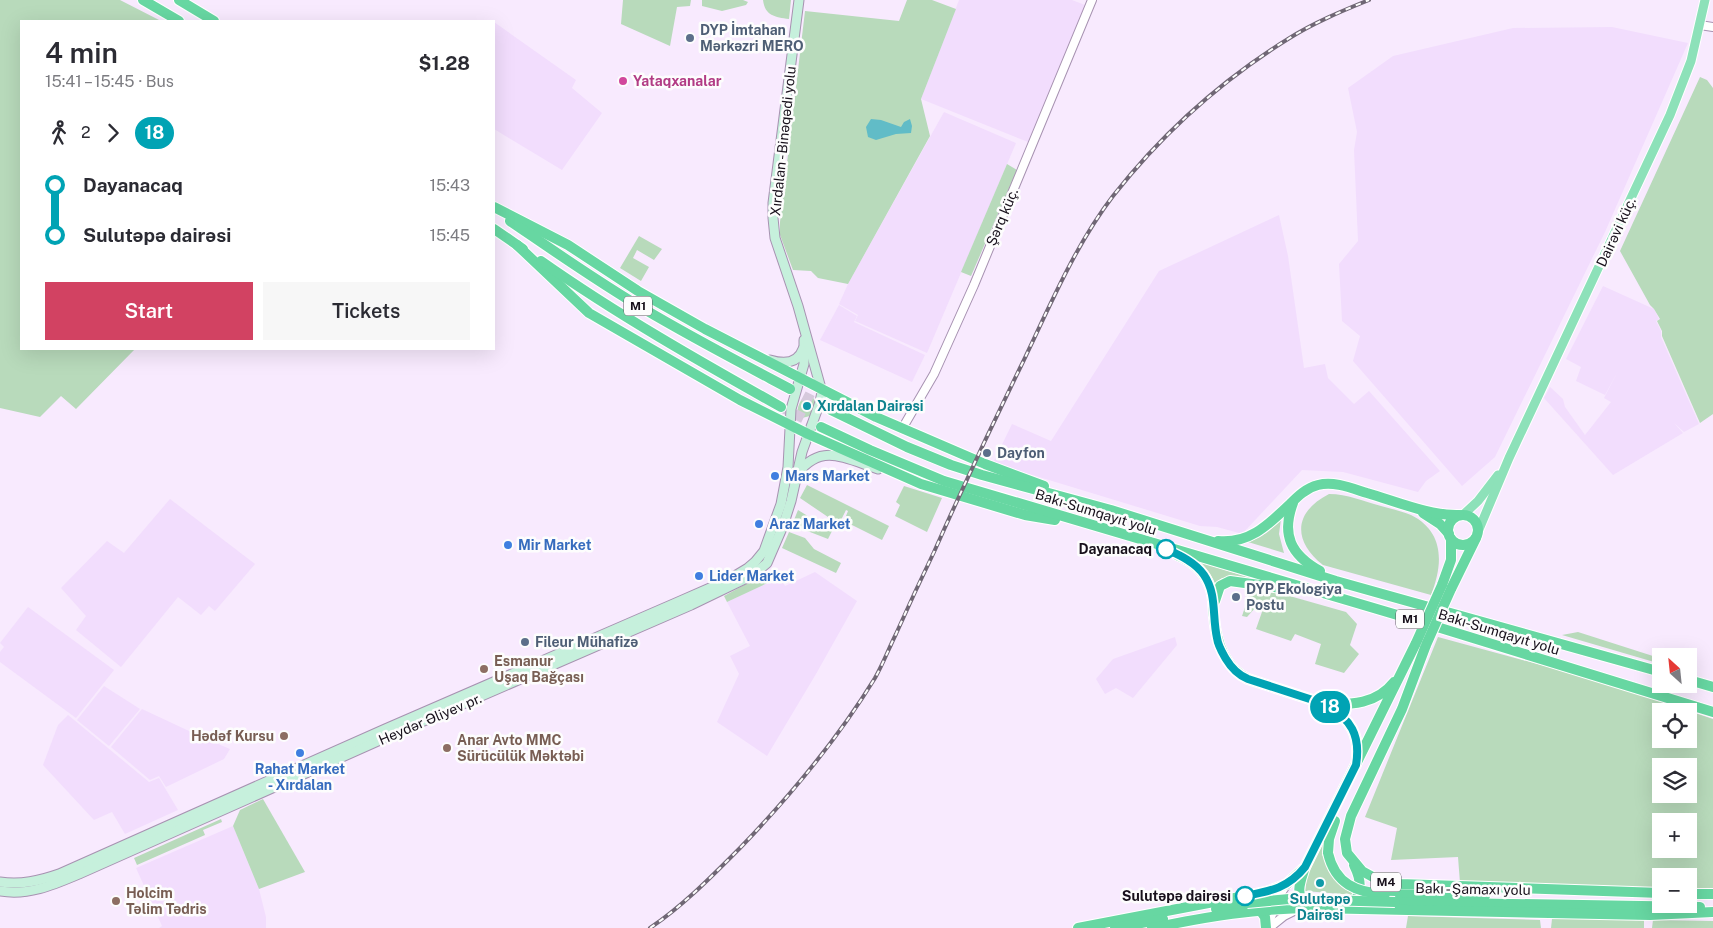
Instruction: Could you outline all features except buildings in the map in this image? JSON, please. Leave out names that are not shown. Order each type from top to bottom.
[{"type":"highway","points":[[143,0],[177,20]]},
{"type":"highway","points":[[179,0],[212,20]]},
{"type":"highway","points":[[495,209],[568,245],[662,305],[744,350],[902,429],[985,464],[1111,510]]},
{"type":"highway","name":"M1","points":[[495,210],[583,271],[642,308],[713,349],[790,389]]},
{"type":"highway","name":"M1","points":[[495,230],[634,322],[781,407]]},
{"type":"highway","points":[[517,245],[589,313],[687,370],[808,434],[921,484],[1026,515],[1106,530]]},
{"type":"highway","name":"Bakı-Sumqayıt yolu","points":[[831,410],[899,443],[951,465],[982,475],[1111,510],[1336,581],[1652,669]]},
{"type":"highway","name":"Bakı-Sumqayıt yolu","points":[[822,427],[870,450],[944,481],[1343,599],[1713,712]]},
{"type":"highway","points":[[1202,540],[1224,542],[1248,538],[1266,527],[1308,488],[1330,484],[1446,515],[1471,517],[1476,522],[1477,536],[1447,587],[1421,644],[1405,669],[1305,867],[1299,887],[1300,896],[1306,905],[1314,908]]},
{"type":"highway","points":[[1295,499],[1289,513],[1287,527],[1293,547],[1300,558],[1336,581]]},
{"type":"highway","points":[[1406,505],[1434,519],[1455,542],[1464,545],[1469,544],[1477,536]]},
{"type":"highway","points":[[1447,587],[1451,560],[1449,524],[1451,520],[1461,515]]},
{"type":"highway","points":[[1151,543],[1186,559],[1200,570],[1211,589],[1219,645],[1229,663],[1238,673],[1248,679],[1325,704],[1335,710],[1345,718],[1356,736],[1358,750],[1356,765]]},
{"type":"highway","points":[[1214,606],[1220,586],[1230,581],[1343,599]]},
{"type":"highway","points":[[1336,909],[1351,904],[1359,895],[1358,877],[1345,847],[1348,825],[1402,709],[1421,644]]},
{"type":"highway","points":[[1325,704],[1352,704],[1368,700],[1384,693],[1405,669]]},
{"type":"highway","points":[[1405,669],[1396,699],[1331,830],[1328,853],[1336,872],[1344,882],[1363,892],[1574,899],[1649,905]]},
{"type":"highway","points":[[1698,683],[1713,688]]},
{"type":"highway","name":"Bakı - Şamaxı yolu","points":[[1350,859],[1362,871],[1373,878],[1391,884],[1652,893]]},
{"type":"highway","points":[[1078,928],[1260,894],[1287,884],[1305,867]]},
{"type":"highway","points":[[1260,894],[1265,895],[1269,901],[1268,906],[1260,910],[1265,917],[1267,928]]},
{"type":"highway","points":[[1697,894],[1713,894]]},
{"type":"highway","name":"Bakı - Şamaxı yolu","points":[[1115,928],[1206,910],[1279,899],[1713,907]]},
{"type":"highway","name":"Bakı - Şamaxı yolu","points":[[1152,928],[1260,910],[1302,908],[1650,915],[1713,912]]},
{"type":"main road","name":"Xırdalan - Binəqədi yolu","points":[[799,0],[773,212],[776,238],[801,317]]},
{"type":"main road","name":"Dairəvi küç.","points":[[1477,536],[1509,458],[1670,115],[1687,74],[1705,0]]},
{"type":"main road","points":[[790,425],[792,409],[804,364],[801,317]]},
{"type":"main road","points":[[801,317],[822,388],[820,402],[808,434]]},
{"type":"main road","points":[[744,350],[772,361],[788,362],[794,361],[801,355],[804,344]]},
{"type":"main road","name":"Heydər Əliyev pr.","points":[[0,891],[12,893],[31,891],[62,882],[721,592],[753,574],[767,563],[779,524],[790,453],[790,425]]},
{"type":"main road","name":"Heydər Əliyev pr.","points":[[0,882],[30,883],[59,874],[385,729],[728,580],[748,568],[760,556],[779,524],[791,501],[796,475],[808,434]]},
{"type":"main road","points":[[796,475],[809,460],[830,454],[921,484]]},
{"type":"main road","name":"Dairəvi küç.","points":[[1461,515],[1483,495],[1509,458]]},
{"type":"street","name":"Şərq küç.","points":[[902,429],[934,374],[974,285],[1092,0]]},
{"type":"street","points":[[1700,25],[1713,28]]},
{"type":"street","points":[[1267,928],[1273,909],[1287,884]]},
{"type":"street","points":[[1267,928],[1284,916],[1302,908]]},
{"type":"shaded area","points":[[959,0],[1072,0],[1085,5],[1028,142],[921,99]]},
{"type":"shaded area","points":[[495,23],[576,80],[572,88],[602,113],[562,170],[495,130]]},
{"type":"shaded area","points":[[1612,27],[1688,43],[1605,232],[1495,457],[1462,486],[1353,361],[1360,336],[1342,321],[1339,264],[1358,241],[1354,150],[1357,132],[1348,88],[1393,56],[1513,28]]},
{"type":"shaded area","points":[[944,112],[1016,143],[927,353],[855,321],[858,315],[839,304],[848,284]]},
{"type":"shaded area","points":[[1279,215],[1288,256],[1304,368],[1325,364],[1328,378],[1354,404],[1369,391],[1440,471],[1426,481],[1418,492],[1343,472],[1302,470],[1243,533],[1239,533],[1217,527],[1200,526],[993,463],[1012,424],[1051,441],[1159,271]]},
{"type":"shaded area","points":[[1603,286],[1654,309],[1659,319],[1656,321],[1661,331],[1661,337],[1699,424],[1684,432],[1674,423],[1683,433],[1613,475],[1544,398],[1550,387],[1563,399],[1565,407],[1585,435],[1611,402],[1604,398],[1618,371],[1605,395],[1576,381],[1581,367],[1566,359]]},
{"type":"shaded area","points":[[839,305],[857,316],[854,322],[925,355],[912,382],[820,340]]},
{"type":"shaded area","points":[[170,499],[255,564],[215,611],[209,606],[201,615],[178,597],[121,667],[76,630],[86,616],[61,588],[107,541],[124,553]]},
{"type":"shaded area","points":[[815,572],[857,601],[767,756],[717,722],[739,674],[730,656],[750,646],[727,602],[780,577],[785,586]]},
{"type":"shaded area","points":[[28,607],[114,670],[76,718],[0,662],[0,652],[4,647],[0,643]]},
{"type":"shaded area","points":[[1175,637],[1177,645],[1133,698],[1116,688],[1105,694],[1096,679],[1113,659]]},
{"type":"shaded area","points":[[104,686],[140,709],[109,746],[77,720]]},
{"type":"shaded area","points":[[142,709],[230,749],[224,759],[166,787],[159,776],[150,780],[111,747]]},
{"type":"shaded area","points":[[68,715],[149,782],[159,778],[178,810],[125,834],[112,812],[94,820],[43,765],[58,725]]},
{"type":"shaded area","points":[[233,826],[259,889],[266,917],[266,928],[159,928],[162,926],[136,868]]},
{"type":"green space","points":[[0,0],[120,0],[159,20],[20,20],[20,350],[134,350],[76,409],[61,396],[40,417],[0,408]]},
{"type":"green space","points":[[623,0],[691,0],[690,6],[677,7],[670,46],[621,24]]},
{"type":"green space","points":[[702,0],[743,0],[748,2],[746,5],[722,11],[702,6]]},
{"type":"green space","points":[[763,0],[791,0],[789,19],[768,13]]},
{"type":"green space","points":[[907,0],[932,0],[956,9],[921,99],[930,136],[848,284],[818,278],[811,271],[793,270],[780,235],[780,222],[805,11],[899,21]]},
{"type":"green space","points":[[1700,77],[1707,80],[1713,88],[1713,414],[1700,423],[1662,336],[1662,331],[1657,321],[1660,319],[1650,305],[1620,251]]},
{"type":"green space","points":[[1007,164],[1017,170],[971,276],[961,272]]},
{"type":"green space","points":[[639,236],[662,249],[654,260],[637,250],[633,258],[649,267],[641,281],[620,268]]},
{"type":"green space","name":"Xırdalan Dairəsi","points":[[808,395],[813,397],[815,402],[810,416],[802,418],[798,416],[798,407],[803,398]]},
{"type":"green space","points":[[807,485],[889,526],[882,540],[844,521],[848,511],[846,510],[840,522],[828,517],[800,498]]},
{"type":"green space","points":[[904,486],[942,498],[927,532],[895,516],[900,505],[896,502]]},
{"type":"green space","points":[[1329,494],[1349,496],[1400,511],[1422,522],[1430,530],[1438,550],[1438,572],[1431,595],[1323,565],[1313,556],[1306,546],[1301,527],[1309,509],[1317,501]]},
{"type":"green space","points":[[798,510],[832,531],[828,539],[792,525]]},
{"type":"green space","points":[[1281,519],[1279,534],[1284,553],[1248,542],[1266,533]]},
{"type":"green space","points":[[789,532],[805,538],[814,549],[841,563],[836,573],[782,548]]},
{"type":"green space","points":[[1196,561],[1267,583],[1222,578],[1218,581],[1215,589]]},
{"type":"green space","points":[[768,572],[774,580],[727,602],[724,596]]},
{"type":"green space","points":[[1272,591],[1346,612],[1357,624],[1350,645],[1359,654],[1344,673],[1315,664],[1321,644],[1295,634],[1291,641],[1256,629],[1263,609],[1256,607],[1247,617],[1242,616],[1250,592],[1269,596]]},
{"type":"green space","points":[[1578,632],[1652,656],[1652,661],[1562,635]]},
{"type":"green space","points":[[1438,637],[1600,681],[1665,703],[1652,703],[1652,748],[1697,748],[1697,714],[1713,719],[1713,891],[1697,890],[1697,868],[1652,868],[1652,889],[1460,883],[1458,857],[1391,860],[1397,828],[1365,817]]},
{"type":"green space","points":[[263,799],[305,872],[259,889],[233,826],[240,810]]},
{"type":"green space","points":[[221,819],[222,822],[203,830],[205,835],[137,865],[134,858]]},
{"type":"green space","points":[[1325,837],[1326,856],[1364,896],[1305,891],[1307,877]]},
{"type":"green space","points":[[1408,916],[1540,920],[1541,928],[1406,928]]},
{"type":"green space","points":[[1552,919],[1644,919],[1644,928],[1551,928]]},
{"type":"green space","points":[[1653,920],[1713,921],[1713,928],[1652,928]]},
{"type":"water","points":[[871,119],[881,120],[901,127],[904,122],[910,119],[911,133],[896,134],[876,140],[868,137],[866,127]]},
{"type":"tunnel","points":[[790,389],[831,410]]},
{"type":"tunnel","points":[[781,407],[821,427]]},
{"type":"railway","points":[[650,928],[708,880],[777,808],[829,745],[875,678],[1063,278],[1086,236],[1113,196],[1172,130],[1240,72],[1298,33],[1369,0]]},
{"type":"bus line","name":"18","points":[[1166,549],[1186,559],[1204,574],[1213,595],[1217,639],[1232,668],[1248,679],[1325,704],[1345,718],[1357,740],[1356,765],[1305,867],[1295,878],[1282,887],[1245,896]]},
{"type":"place","name":"DYP İmtahan Mərkəzri MERO","points":[[690,38]]},
{"type":"place","name":"Yataqxanalar","points":[[623,81]]},
{"type":"place","name":"Xırdalan Dairəsi","points":[[807,406]]},
{"type":"place","name":"Dayfon","points":[[987,453]]},
{"type":"place","name":"Mars Market","points":[[775,476]]},
{"type":"place","name":"Araz Market","points":[[759,524]]},
{"type":"place","name":"Mir Market","points":[[508,545]]},
{"type":"place","name":"Dayanacaq","points":[[1166,549]]},
{"type":"place","name":"Lider Market","points":[[699,576]]},
{"type":"place","name":"DYP Ekologiya Postu","points":[[1236,597]]},
{"type":"place","name":"Fileur Mühafizə","points":[[525,642]]},
{"type":"place","name":"Esmanur Uşaq Bağçası","points":[[484,669]]},
{"type":"place","name":"Hədəf Kursu","points":[[284,736]]},
{"type":"place","name":"Anar Avto MMC Sürücülük Məktəbi","points":[[447,748]]},
{"type":"place","name":"Rahat Market - Xırdalan","points":[[300,753]]},
{"type":"place","name":"Sulutəpə Dairəsi","points":[[1320,883]]},
{"type":"place","name":"Sulutəpə dairəsi","points":[[1245,896]]},
{"type":"place","name":"Holcim Təlim Tədris","points":[[116,901]]}]
